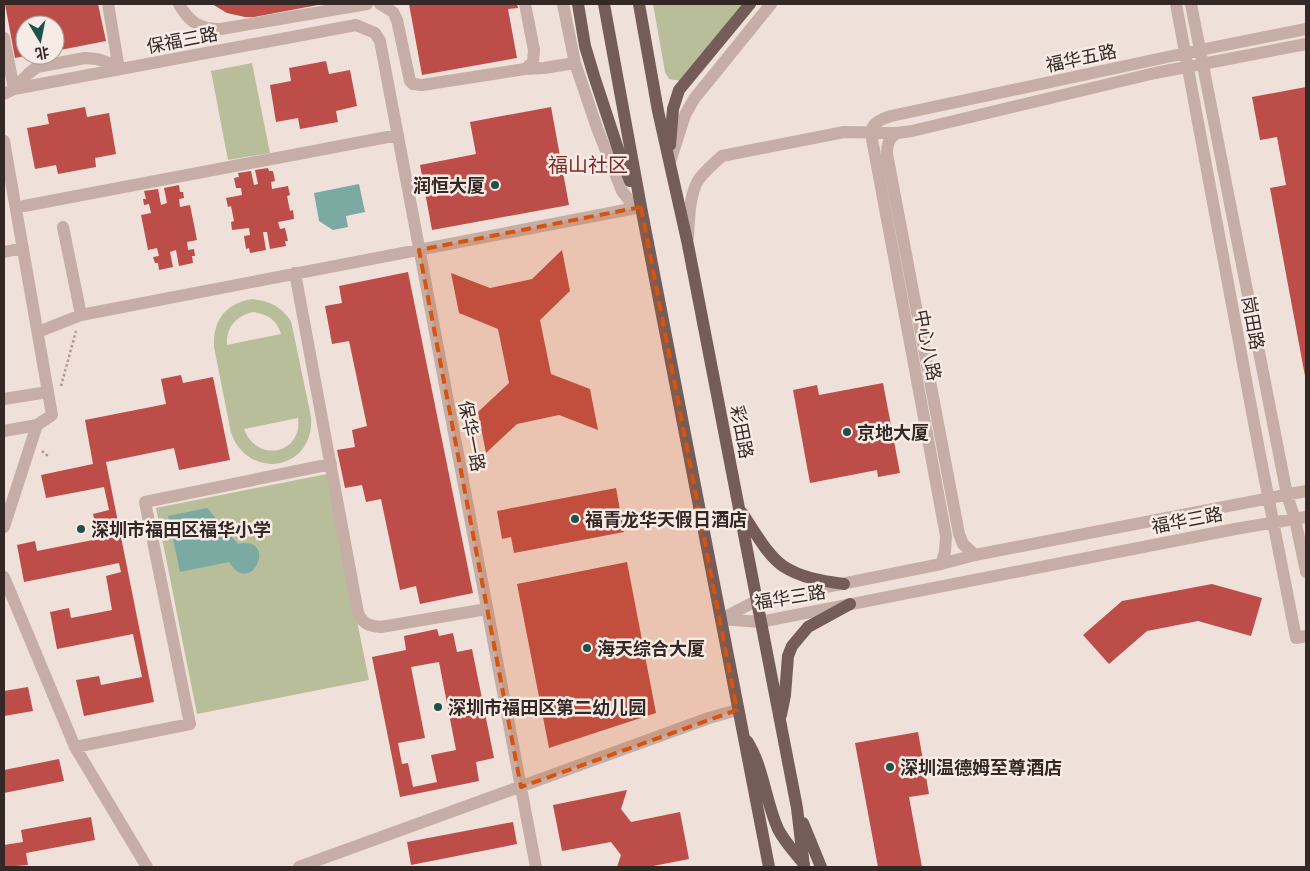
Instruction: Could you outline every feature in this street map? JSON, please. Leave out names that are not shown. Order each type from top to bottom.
[{"type":"main road","points":[[578,4],[585,46],[594,76],[618,152],[641,206]]},
{"type":"main road","points":[[604,4],[737,710],[769,867]]},
{"type":"main road","name":"彩田路","points":[[638,4],[658,111],[688,245],[797,808],[805,866]]},
{"type":"main road","points":[[670,162],[673,109],[679,90],[750,4]]},
{"type":"main road","points":[[739,509],[770,553],[783,566],[814,579],[844,584]]},
{"type":"main road","points":[[779,722],[785,695],[788,656],[792,646],[808,628],[850,604]]},
{"type":"main road","points":[[742,732],[755,754],[779,831],[805,866]]},
{"type":"main road","points":[[797,808],[821,867]]},
{"type":"street","points":[[108,4],[119,69]]},
{"type":"street","points":[[179,4],[188,18],[197,25],[214,30],[366,4]]},
{"type":"street","points":[[380,4],[393,12],[398,20],[408,76],[413,84],[422,85],[575,63]]},
{"type":"street","points":[[525,4],[536,63],[544,68]]},
{"type":"street","points":[[563,4],[575,63],[618,183],[632,204],[641,206]]},
{"type":"street","points":[[670,162],[685,115],[694,99],[771,4]]},
{"type":"street","name":"岗田路","points":[[1176,4],[1296,638],[1306,636]]},
{"type":"street","name":"岗田路","points":[[1190,4],[1287,495],[1300,518],[1306,572]]},
{"type":"street","name":"保福三路","points":[[6,92],[356,25]]},
{"type":"street","name":"保华一路","points":[[356,25],[374,33],[380,41],[536,867]]},
{"type":"street","name":"福华五路","points":[[871,132],[873,125],[879,120],[891,116],[1306,29]]},
{"type":"street","points":[[4,38],[6,92]]},
{"type":"street","name":"福华五路","points":[[688,245],[690,214],[698,180],[722,156],[844,132],[897,133],[1188,66],[1306,44]]},
{"type":"street","points":[[525,69],[533,62],[534,56]]},
{"type":"street","points":[[6,92],[38,67],[85,58],[97,59],[119,69]]},
{"type":"street","name":"中心八路","points":[[871,132],[946,536],[945,552],[941,564]]},
{"type":"street","name":"中心八路","points":[[897,133],[890,138],[887,154],[959,534],[963,544],[975,555]]},
{"type":"street","points":[[24,206],[398,135]]},
{"type":"street","points":[[4,141],[52,415],[37,426],[4,432]]},
{"type":"street","points":[[38,332],[81,315],[641,206]]},
{"type":"street","points":[[63,227],[81,315]]},
{"type":"street","points":[[4,252],[23,248]]},
{"type":"street","points":[[295,273],[358,613],[362,621],[369,626],[380,627],[487,609]]},
{"type":"street","points":[[4,400],[48,392]]},
{"type":"street","points":[[4,527],[37,426]]},
{"type":"street","points":[[75,747],[190,724],[146,502],[331,464]]},
{"type":"street","name":"福华三路","points":[[721,619],[756,601],[941,564],[975,555],[1306,491]]},
{"type":"street","name":"福华三路","points":[[721,619],[760,622],[1300,518]]},
{"type":"street","points":[[4,577],[75,747],[147,867]]},
{"type":"street","points":[[299,867],[709,718],[737,710]]},
{"type":"highlighted area","points":[[641,207],[737,710],[521,787],[419,250]]},
{"type":"green space","points":[[653,4],[748,4],[681,81],[669,79],[665,72]]},
{"type":"green space","points":[[252,63],[270,153],[228,160],[211,71]]},
{"type":"green space","points":[[252,299],[269,303],[279,308],[291,321],[311,417],[309,435],[303,449],[292,458],[279,463],[265,463],[252,459],[240,449],[231,433],[214,347],[214,337],[218,321],[222,315],[228,309],[243,301]],"holes":[[[253,312],[271,318],[281,334],[227,345],[228,333],[233,323],[242,316]],[[298,418],[298,430],[294,440],[287,447],[278,450],[268,450],[259,447],[250,440],[244,429]]]},
{"type":"green space","points":[[327,474],[369,680],[197,714],[156,508]]},
{"type":"water","points":[[359,184],[365,212],[346,216],[348,227],[333,230],[319,221],[314,193]]},
{"type":"water","points":[[207,508],[238,544],[250,544],[257,548],[259,555],[253,570],[246,574],[238,571],[229,562],[180,572],[168,516]]},
{"type":"building","points":[[5,4],[98,4],[106,41],[65,49],[65,15],[15,15],[15,58]]},
{"type":"building","points":[[212,4],[318,5],[245,17],[227,13]]},
{"type":"building","points":[[409,4],[517,4],[518,8],[508,9],[517,58],[422,75]]},
{"type":"building","points":[[326,61],[329,74],[350,70],[357,106],[336,111],[338,122],[300,129],[298,118],[276,122],[270,85],[291,81],[289,68]]},
{"type":"building","points":[[1306,87],[1305,376],[1270,188],[1286,185],[1277,137],[1260,140],[1252,97]]},
{"type":"building","points":[[85,107],[87,117],[109,113],[116,154],[95,158],[96,167],[58,174],[56,165],[35,169],[27,128],[49,124],[47,114]]},
{"type":"building","name":"润恒大厦","points":[[551,107],[569,205],[432,230],[420,165],[476,154],[470,122]]},
{"type":"building","points":[[268,168],[269,171],[273,171],[275,181],[271,182],[272,189],[288,186],[290,195],[287,196],[290,211],[293,210],[294,219],[278,222],[280,229],[285,228],[288,241],[285,241],[286,246],[270,249],[267,232],[263,232],[266,250],[250,253],[249,248],[246,249],[244,236],[250,235],[249,228],[232,230],[231,222],[234,221],[231,206],[228,207],[226,198],[242,195],[241,188],[236,188],[234,178],[239,177],[238,173],[251,171],[254,185],[258,184],[255,170]]},
{"type":"building","points":[[179,185],[180,192],[183,192],[184,198],[179,199],[180,207],[190,205],[197,240],[187,242],[188,250],[194,249],[195,256],[192,256],[193,263],[179,266],[176,250],[170,252],[173,267],[159,270],[158,263],[155,263],[153,257],[159,256],[157,248],[148,250],[141,215],[151,213],[149,204],[144,205],[143,199],[146,199],[144,191],[158,189],[161,205],[167,203],[164,188]]},
{"type":"building","points":[[562,250],[570,291],[540,320],[551,374],[590,389],[598,430],[559,415],[517,424],[486,453],[478,412],[509,383],[498,329],[459,313],[451,273],[490,288],[532,279]]},
{"type":"building","points":[[408,272],[473,593],[420,604],[416,586],[400,590],[381,499],[366,502],[362,485],[345,488],[337,450],[355,447],[352,430],[367,426],[349,341],[332,344],[325,306],[342,303],[339,286]]},
{"type":"building","points":[[181,375],[183,383],[213,377],[230,460],[179,470],[174,448],[106,462],[154,702],[84,716],[76,680],[99,676],[101,685],[142,677],[133,634],[57,649],[50,612],[69,608],[71,618],[112,610],[106,576],[121,572],[119,563],[24,582],[17,545],[35,541],[37,551],[98,539],[93,514],[109,510],[104,487],[46,498],[41,475],[93,464],[85,420],[166,404],[161,379]]},
{"type":"building","name":"京地大厦","points":[[883,383],[900,473],[878,477],[877,470],[810,483],[793,390],[817,385],[819,395]]},
{"type":"building","name":"福青龙华天假日酒店","points":[[616,488],[624,532],[514,553],[511,537],[502,539],[497,511]]},
{"type":"building","name":"海天综合大厦","points":[[627,562],[656,713],[549,748],[517,584]]},
{"type":"building","points":[[1212,584],[1262,598],[1251,636],[1198,621],[1147,631],[1109,664],[1083,635],[1122,601]]},
{"type":"building","points":[[437,629],[439,636],[453,633],[457,652],[472,649],[494,758],[476,762],[479,781],[400,797],[372,657],[406,650],[404,636]],"holes":[[[439,662],[456,750],[431,755],[437,782],[413,787],[408,763],[402,764],[398,743],[425,738],[411,667]]]},
{"type":"building","points":[[28,687],[33,711],[4,716],[4,691]]},
{"type":"building","points":[[918,732],[929,794],[909,797],[922,867],[878,867],[855,743]]},
{"type":"building","points":[[59,759],[64,781],[4,793],[4,770]]},
{"type":"building","points":[[627,790],[621,809],[631,822],[680,812],[689,859],[648,867],[617,867],[621,855],[611,842],[562,851],[553,805]]},
{"type":"building","points":[[91,817],[95,840],[26,853],[28,865],[4,867],[4,845],[23,842],[21,830]]},
{"type":"building","points":[[513,822],[517,844],[411,865],[407,842]]},
{"type":"place","name":"润恒大厦","points":[[495,185]]},
{"type":"place","name":"京地大厦","points":[[847,432]]},
{"type":"place","name":"福青龙华天假日酒店","points":[[575,519]]},
{"type":"place","name":"深圳市福田区福华小学","points":[[81,529]]},
{"type":"place","name":"海天综合大厦","points":[[587,648]]},
{"type":"place","name":"深圳市福田区第二幼儿园","points":[[438,707]]},
{"type":"place","name":"深圳温德姆至尊酒店","points":[[890,767]]},
{"type":"district","name":"福山社区","points":[[588,165]]}]
